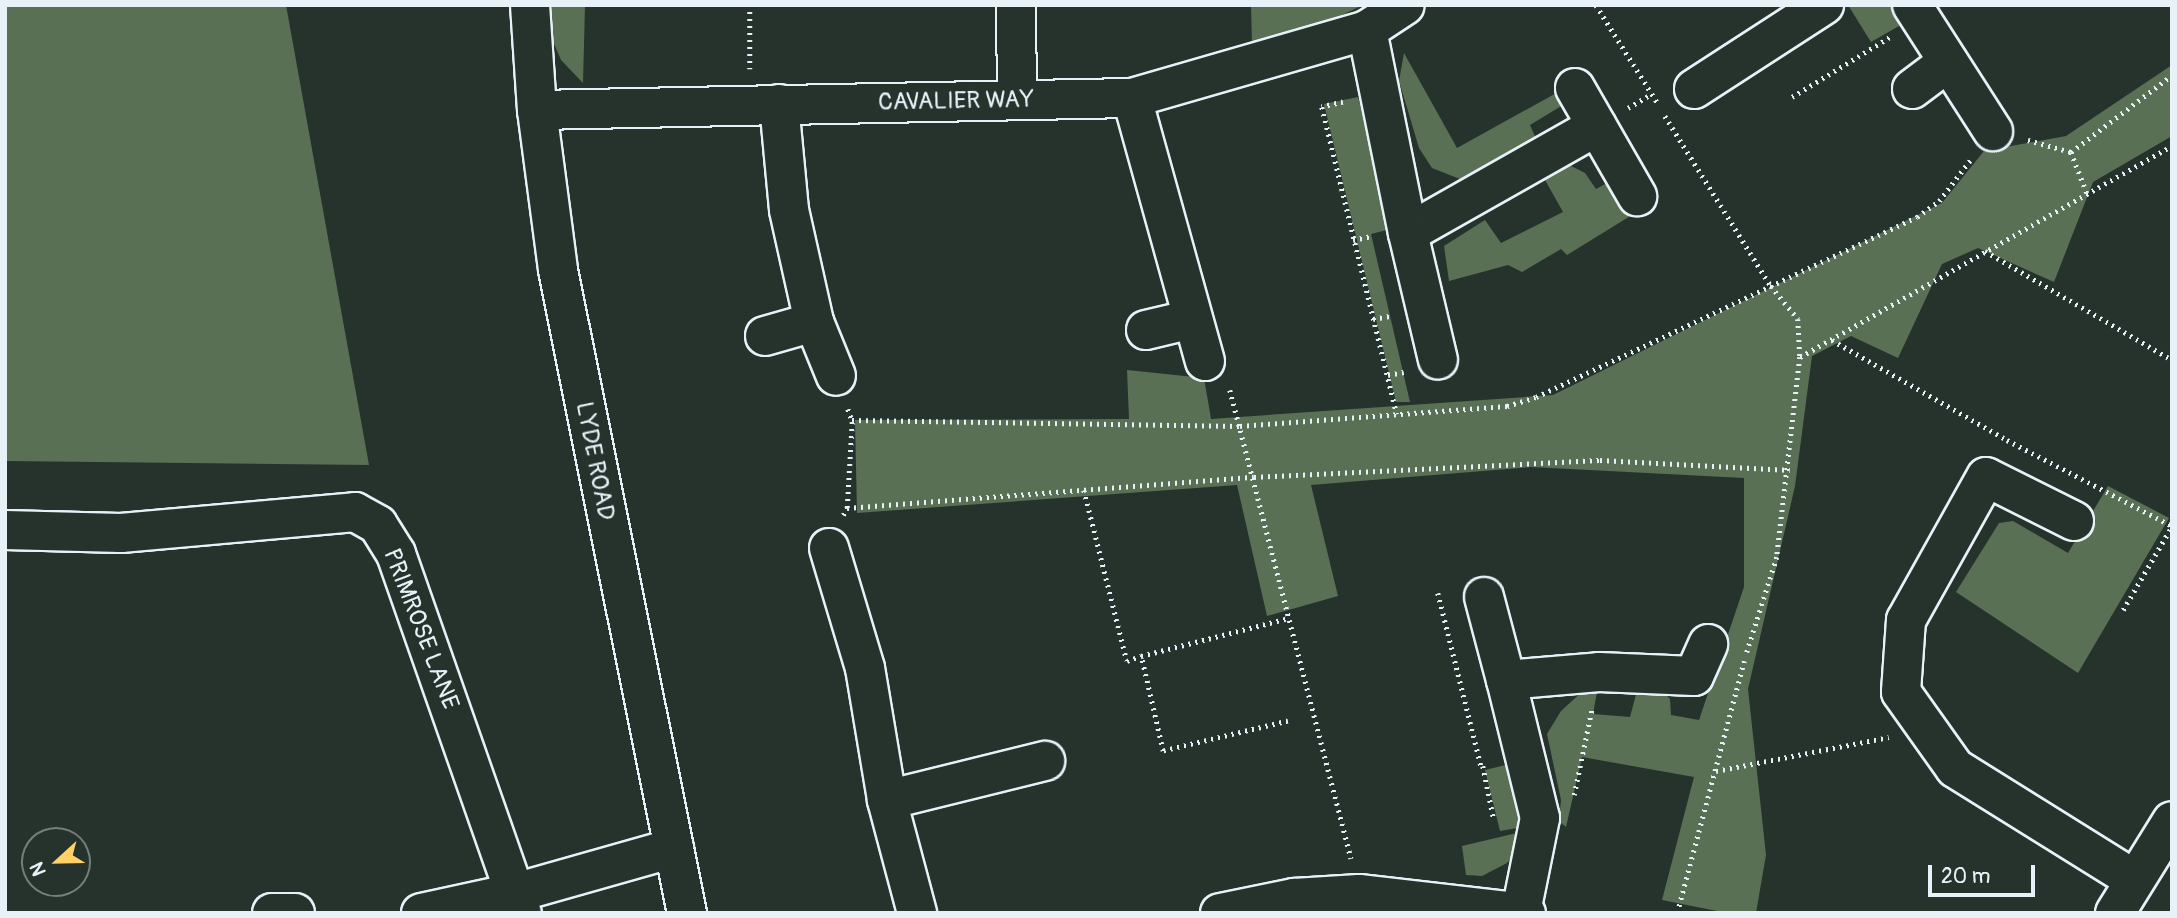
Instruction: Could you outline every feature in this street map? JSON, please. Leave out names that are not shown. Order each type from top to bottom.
[{"type":"street","name":"LYDE ROAD","points":[[530,5],[537,110],[558,271],[687,913]]},
{"type":"street","points":[[1016,5],[1017,100]]},
{"type":"street","name":"CAVALIER WAY","points":[[537,110],[1132,98],[1367,30],[1405,5]]},
{"type":"street","points":[[1694,89],[1824,5]]},
{"type":"street","points":[[1917,12],[1993,131]]},
{"type":"street","points":[[1367,30],[1408,233],[1438,360]]},
{"type":"street","points":[[1912,89],[1948,62]]},
{"type":"street","points":[[1575,88],[1637,196]]},
{"type":"street","points":[[1132,98],[1205,360]]},
{"type":"street","points":[[765,104],[814,322],[836,376]]},
{"type":"street","points":[[1408,233],[1597,126]]},
{"type":"street","points":[[1146,330],[1192,319]]},
{"type":"street","points":[[765,336],[814,322]]},
{"type":"street","points":[[2074,521],[1986,477],[1906,620],[1901,692],[1955,768],[2135,880]]},
{"type":"street","name":"PRIMROSE LANE","points":[[5,530],[121,533],[355,512],[379,526],[396,554],[520,903]]},
{"type":"street","points":[[829,548],[865,668],[887,800],[918,913]]},
{"type":"street","points":[[1220,913],[1294,898],[1359,894],[1524,912],[1540,818],[1483,597]]},
{"type":"street","points":[[1506,680],[1600,672],[1696,675]]},
{"type":"street","points":[[887,800],[1045,761]]},
{"type":"street","points":[[2115,913],[2172,821]]},
{"type":"street","points":[[421,913],[520,903],[674,848]]},
{"type":"street","points":[[272,913],[295,913]]},
{"type":"path","points":[[750,5],[765,104]]},
{"type":"path","points":[[1596,5],[1771,286],[1798,319],[1800,357],[1790,470],[1777,557],[1677,913]]},
{"type":"path","points":[[1793,97],[1917,12]]},
{"type":"path","points":[[2071,152],[2172,75]]},
{"type":"path","points":[[1322,107],[1397,414]]},
{"type":"path","points":[[852,420],[1240,426],[1507,406],[1536,397],[1917,217],[1938,201],[1993,131],[2071,152]]},
{"type":"path","points":[[1800,357],[2172,146]]},
{"type":"path","points":[[2071,152],[2087,194]]},
{"type":"path","points":[[1984,251],[2172,359]]},
{"type":"path","points":[[1831,339],[2007,440],[2172,526],[2123,610]]},
{"type":"path","points":[[1205,360],[1220,356],[1254,477],[1359,894]]},
{"type":"path","points":[[829,548],[847,508],[852,420],[836,376]]},
{"type":"path","points":[[847,508],[1254,477],[1600,460],[1790,470]]},
{"type":"path","points":[[1084,490],[1127,661],[1289,618]]},
{"type":"path","points":[[1438,593],[1481,766]]},
{"type":"path","points":[[1141,656],[1163,751],[1288,722]]},
{"type":"path","points":[[1716,771],[1928,730]]},
{"type":"green space","points":[[5,5],[286,5],[369,465],[5,461]]},
{"type":"green space","points":[[552,5],[585,5],[583,83],[561,60],[552,39]]},
{"type":"green space","points":[[1251,5],[1363,5],[1319,26],[1252,44]]},
{"type":"green space","points":[[1848,5],[1906,5],[1913,18],[1871,42]]},
{"type":"green space","points":[[1404,53],[1457,148],[1569,86],[1576,97],[1530,125],[1541,150],[1482,183],[1460,179],[1432,168],[1419,148],[1399,81]]},
{"type":"green space","points":[[2172,65],[2172,136],[2093,182],[2054,282],[1978,248],[1942,264],[1898,358],[1851,336],[1812,356],[1795,486],[1748,689],[1766,855],[1756,913],[1727,913],[1662,900],[1694,777],[1582,757],[1566,827],[1559,821],[1561,800],[1547,734],[1561,711],[1584,690],[1598,686],[1593,714],[1630,717],[1638,687],[1660,688],[1670,699],[1671,715],[1699,720],[1744,587],[1744,478],[1531,467],[1311,485],[1338,596],[1267,616],[1237,485],[857,513],[855,420],[1129,419],[1127,370],[1204,378],[1211,419],[1553,395],[1942,203],[1984,151],[2066,136]]},
{"type":"green space","points":[[1358,97],[1395,228],[1371,234],[1410,402],[1396,402],[1324,104]]},
{"type":"green space","points":[[1569,165],[1585,173],[1596,189],[1611,181],[1632,215],[1567,255],[1561,249],[1522,272],[1508,265],[1449,281],[1444,246],[1485,220],[1501,243],[1563,212],[1545,180]]},
{"type":"green space","points":[[2108,486],[2169,518],[2078,673],[1956,592],[1999,523],[2013,521],[2068,553]]},
{"type":"green space","points":[[1522,761],[1529,826],[1500,831],[1485,770]]},
{"type":"green space","points":[[1521,832],[1519,850],[1507,863],[1482,876],[1466,875],[1462,846]]}]
